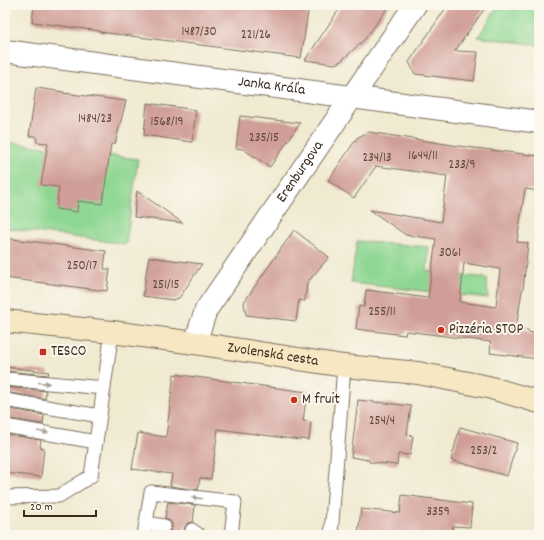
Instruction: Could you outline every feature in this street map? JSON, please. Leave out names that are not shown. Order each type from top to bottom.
[{"type":"street","name":"Erenburgova","points":[[195,343],[206,310],[415,5]]},
{"type":"street","name":"Janka Kráľa","points":[[5,51],[539,122]]},
{"type":"street","name":"Zvolenská cesta","points":[[5,321],[112,332],[344,366],[418,373],[488,387],[539,402]]},
{"type":"lane","points":[[5,497],[59,496],[92,476],[112,332]]},
{"type":"lane","points":[[331,535],[344,366]]},
{"type":"lane","points":[[5,379],[104,388]]},
{"type":"lane","points":[[5,400],[100,416]]},
{"type":"lane","points":[[5,426],[96,442]]},
{"type":"lane","points":[[164,526],[145,529],[151,492],[235,502],[231,535]]},
{"type":"green space","points":[[499,5],[539,5],[539,45],[478,37]]},
{"type":"green space","points":[[5,142],[138,159],[126,244],[5,228]]},
{"type":"green space","points":[[357,241],[429,247],[427,271],[487,278],[488,298],[351,283]]},
{"type":"building","points":[[34,5],[309,5],[301,58],[32,22]]},
{"type":"building","points":[[342,5],[390,5],[365,39],[341,61],[335,64],[305,60]]},
{"type":"building","points":[[448,5],[487,5],[455,51],[478,52],[474,81],[415,74],[409,62]]},
{"type":"building","points":[[36,88],[126,101],[115,144],[111,144],[102,204],[78,201],[77,212],[56,209],[59,187],[41,185],[48,143],[37,142],[36,136],[29,136]]},
{"type":"building","points":[[147,103],[196,110],[192,142],[144,135]]},
{"type":"building","points":[[240,116],[300,123],[270,167],[243,149],[236,148]]},
{"type":"building","points":[[368,132],[459,146],[539,156],[539,191],[525,189],[517,242],[528,243],[523,290],[516,329],[528,330],[528,332],[539,334],[539,359],[490,353],[491,342],[406,331],[405,335],[356,329],[359,306],[364,307],[366,290],[428,298],[436,239],[406,235],[370,210],[441,222],[447,176],[376,166],[354,198],[328,181],[357,138]],"holes":[[[464,263],[500,269],[496,307],[460,302]]]},
{"type":"building","points":[[137,191],[183,223],[134,217]]},
{"type":"building","points":[[294,230],[329,257],[307,283],[305,301],[299,300],[296,321],[246,315],[244,302]]},
{"type":"building","points":[[5,238],[106,251],[104,269],[110,269],[107,291],[5,278]]},
{"type":"building","points":[[149,257],[202,264],[179,298],[173,300],[143,296]]},
{"type":"building","points":[[5,367],[49,372],[48,375],[5,371]]},
{"type":"building","points":[[174,374],[307,392],[303,421],[311,422],[309,440],[218,429],[211,479],[200,478],[198,490],[170,486],[172,474],[132,469],[138,433],[166,437]]},
{"type":"building","points":[[5,387],[46,391],[45,399],[5,392]]},
{"type":"building","points":[[358,400],[411,406],[407,435],[413,436],[410,455],[398,454],[397,465],[369,462],[369,460],[351,457]]},
{"type":"building","points":[[5,408],[44,415],[43,424],[5,418]]},
{"type":"building","points":[[460,427],[517,443],[507,476],[451,460]]},
{"type":"building","points":[[5,434],[41,440],[40,447],[44,448],[41,477],[5,473]]},
{"type":"building","points":[[402,495],[472,504],[470,527],[453,526],[452,535],[358,535],[361,509],[400,513]]},
{"type":"building","points":[[168,502],[195,505],[193,522],[188,523],[184,529],[186,535],[162,535],[170,531],[172,527],[169,520],[165,518]]},
{"type":"place","name":"Pizzéria STOP","points":[[441,330]]},
{"type":"place","name":"TESCO","points":[[43,352]]},
{"type":"place","name":"M fruit","points":[[294,400]]}]
